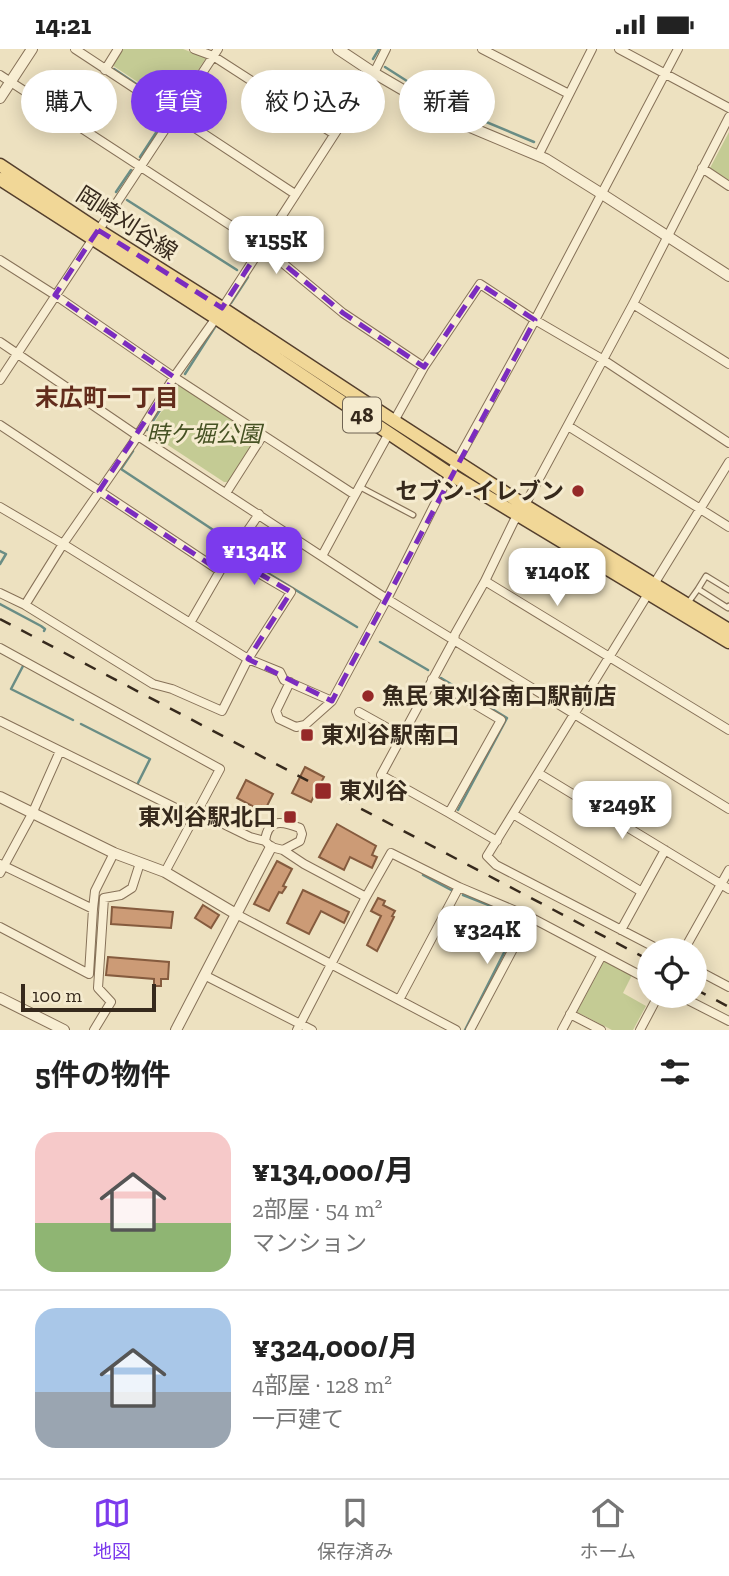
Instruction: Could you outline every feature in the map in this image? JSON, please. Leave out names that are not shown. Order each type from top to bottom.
[{"type":"main road","name":"岡崎刈谷線","points":[[0,165],[95,235]]},
{"type":"main road","name":"岡崎刈谷線","points":[[0,179],[219,313],[454,468],[652,589],[729,642]]},
{"type":"main road","name":"岡崎刈谷線","points":[[652,589],[687,605],[723,627]]},
{"type":"street","points":[[0,98],[32,49]]},
{"type":"street","points":[[75,49],[105,70],[118,49]]},
{"type":"street","points":[[25,605],[334,134],[215,53],[194,49]]},
{"type":"street","points":[[338,49],[370,70]]},
{"type":"street","points":[[376,70],[386,49]]},
{"type":"street","points":[[482,49],[569,94]]},
{"type":"street","points":[[538,156],[592,49]]},
{"type":"street","points":[[619,49],[729,108]]},
{"type":"street","points":[[290,682],[276,711],[279,719],[296,727],[305,725],[332,701],[678,49]]},
{"type":"street","points":[[204,70],[215,53]]},
{"type":"street","points":[[0,75],[262,246],[343,313],[424,367]]},
{"type":"street","points":[[385,79],[458,122],[538,156],[729,276]]},
{"type":"street","points":[[497,841],[381,775],[485,581],[514,521],[633,304],[729,117]]},
{"type":"street","points":[[0,380],[162,133]]},
{"type":"street","points":[[202,133],[295,194]]},
{"type":"street","points":[[702,168],[729,186]]},
{"type":"street","points":[[0,260],[263,435],[357,491]]},
{"type":"street","points":[[323,556],[424,367],[480,284],[602,359],[729,443]]},
{"type":"street","points":[[633,304],[729,364]]},
{"type":"street","points":[[0,342],[387,599],[729,809]]},
{"type":"street","points":[[0,425],[220,571]]},
{"type":"street","points":[[568,426],[729,527]]},
{"type":"street","points":[[226,493],[263,435]]},
{"type":"street","points":[[637,938],[496,865],[487,856],[729,462]]},
{"type":"street","points":[[0,507],[248,659],[280,672],[284,680],[332,701]]},
{"type":"street","points":[[190,623],[220,571],[259,514]]},
{"type":"street","points":[[0,593],[25,605],[153,684],[172,689],[222,711],[248,659],[291,592],[231,557]]},
{"type":"street","points":[[485,581],[729,730]]},
{"type":"street","points":[[0,648],[220,769],[165,872]]},
{"type":"street","points":[[432,679],[501,720],[449,813]]},
{"type":"street","points":[[359,712],[402,736]]},
{"type":"street","points":[[0,722],[187,813],[197,811],[250,838],[284,850],[304,864],[366,897]]},
{"type":"street","points":[[60,751],[32,814],[1,868],[93,909]]},
{"type":"street","points":[[538,773],[725,886]]},
{"type":"street","points":[[0,797],[114,853],[165,872],[331,966],[456,1030]]},
{"type":"street","points":[[513,814],[642,892]]},
{"type":"street","points":[[176,1030],[236,914],[268,844],[267,831],[272,825],[281,822],[300,828],[302,834],[300,841],[284,850]]},
{"type":"street","points":[[621,930],[665,850]]},
{"type":"street","points":[[0,927],[89,974],[95,891],[114,853]]},
{"type":"street","points":[[299,1027],[391,853],[458,887],[530,917],[637,974]]},
{"type":"street","points":[[94,1030],[111,1002],[97,988],[104,898],[121,895],[132,888],[140,863]]},
{"type":"street","points":[[692,938],[725,886],[729,870]]},
{"type":"street","points":[[399,1000],[458,887]]},
{"type":"street","points":[[470,1030],[530,917]]},
{"type":"street","points":[[562,1030],[602,955]]},
{"type":"street","points":[[204,975],[299,1027],[312,1030]]},
{"type":"street","points":[[707,975],[729,987]]},
{"type":"street","points":[[0,998],[64,1030]]},
{"type":"street","points":[[640,1030],[652,1008]]},
{"type":"street","points":[[704,1008],[729,1021]]},
{"type":"street","points":[[570,1014],[601,1030]]},
{"type":"lane","points":[[357,491],[413,515]]},
{"type":"lane","points":[[687,605],[706,576],[729,590]]},
{"type":"lane","points":[[698,589],[729,608],[723,627]]},
{"type":"highlighted area","points":[[98,230],[222,308],[262,246],[343,313],[424,367],[480,284],[535,320],[332,701],[248,659],[291,592],[231,557],[220,571],[99,491],[174,377],[55,295]]},
{"type":"green space","points":[[123,49],[183,49],[206,58],[198,70],[131,70],[131,78],[112,65]]},
{"type":"green space","points":[[729,132],[729,180],[710,168]]},
{"type":"green space","name":"時ケ堀公園","points":[[179,385],[257,435],[229,482],[224,482],[148,432]]},
{"type":"green space","points":[[604,961],[632,975],[623,993],[637,1001],[637,1008],[645,1008],[633,1030],[612,1030],[577,1012]]},
{"type":"building","points":[[305,767],[324,777],[311,802],[292,793]]},
{"type":"building","points":[[246,780],[273,794],[266,808],[262,806],[260,810],[237,798]]},
{"type":"building","points":[[337,824],[376,846],[372,855],[377,857],[372,868],[350,857],[344,870],[319,857]]},
{"type":"building","points":[[277,861],[292,869],[283,886],[286,887],[282,893],[279,892],[269,911],[254,904]]},
{"type":"building","points":[[303,890],[349,912],[344,923],[321,911],[309,934],[287,923]]},
{"type":"building","points":[[378,898],[385,901],[383,905],[395,911],[377,951],[367,945],[381,916],[371,911]]},
{"type":"building","points":[[203,905],[219,915],[211,928],[195,918]]},
{"type":"building","points":[[112,907],[173,912],[171,928],[111,924]]},
{"type":"building","points":[[108,957],[169,962],[168,979],[161,979],[161,986],[154,986],[154,979],[106,975]]},
{"type":"waterway","points":[[373,59],[379,49]]},
{"type":"waterway","points":[[385,67],[443,104],[534,142]]},
{"type":"waterway","points":[[114,69],[131,80]]},
{"type":"waterway","points":[[140,157],[156,133]]},
{"type":"waterway","points":[[116,192],[131,170]]},
{"type":"waterway","points":[[127,200],[237,270]]},
{"type":"waterway","points":[[231,303],[248,277]]},
{"type":"waterway","points":[[185,374],[215,327]]},
{"type":"waterway","points":[[147,430],[177,384]]},
{"type":"waterway","points":[[133,451],[121,469],[233,543]]},
{"type":"waterway","points":[[0,551],[6,554],[0,564]]},
{"type":"waterway","points":[[238,555],[357,627]]},
{"type":"waterway","points":[[0,604],[41,626],[44,631]]},
{"type":"waterway","points":[[380,642],[428,670]]},
{"type":"waterway","points":[[23,666],[11,689],[73,720]]},
{"type":"waterway","points":[[441,678],[507,718],[458,810]]},
{"type":"waterway","points":[[81,724],[150,759],[137,785]]},
{"type":"waterway","points":[[423,875],[453,891]]},
{"type":"waterway","points":[[463,895],[519,917],[520,921],[465,1030]]},
{"type":"railway","points":[[0,619],[637,954]]},
{"type":"railway","points":[[707,995],[729,1007]]},
{"type":"place","name":"セブン-イレブン","points":[[578,491]]},
{"type":"place","name":"魚民 東刈谷南口駅前店","points":[[368,696]]},
{"type":"place","name":"東刈谷駅南口","points":[[307,735]]},
{"type":"place","name":"東刈谷","points":[[323,791]]},
{"type":"place","name":"東刈谷駅北口","points":[[290,817]]},
{"type":"district","name":"末広町一丁目","points":[[107,398]]}]
